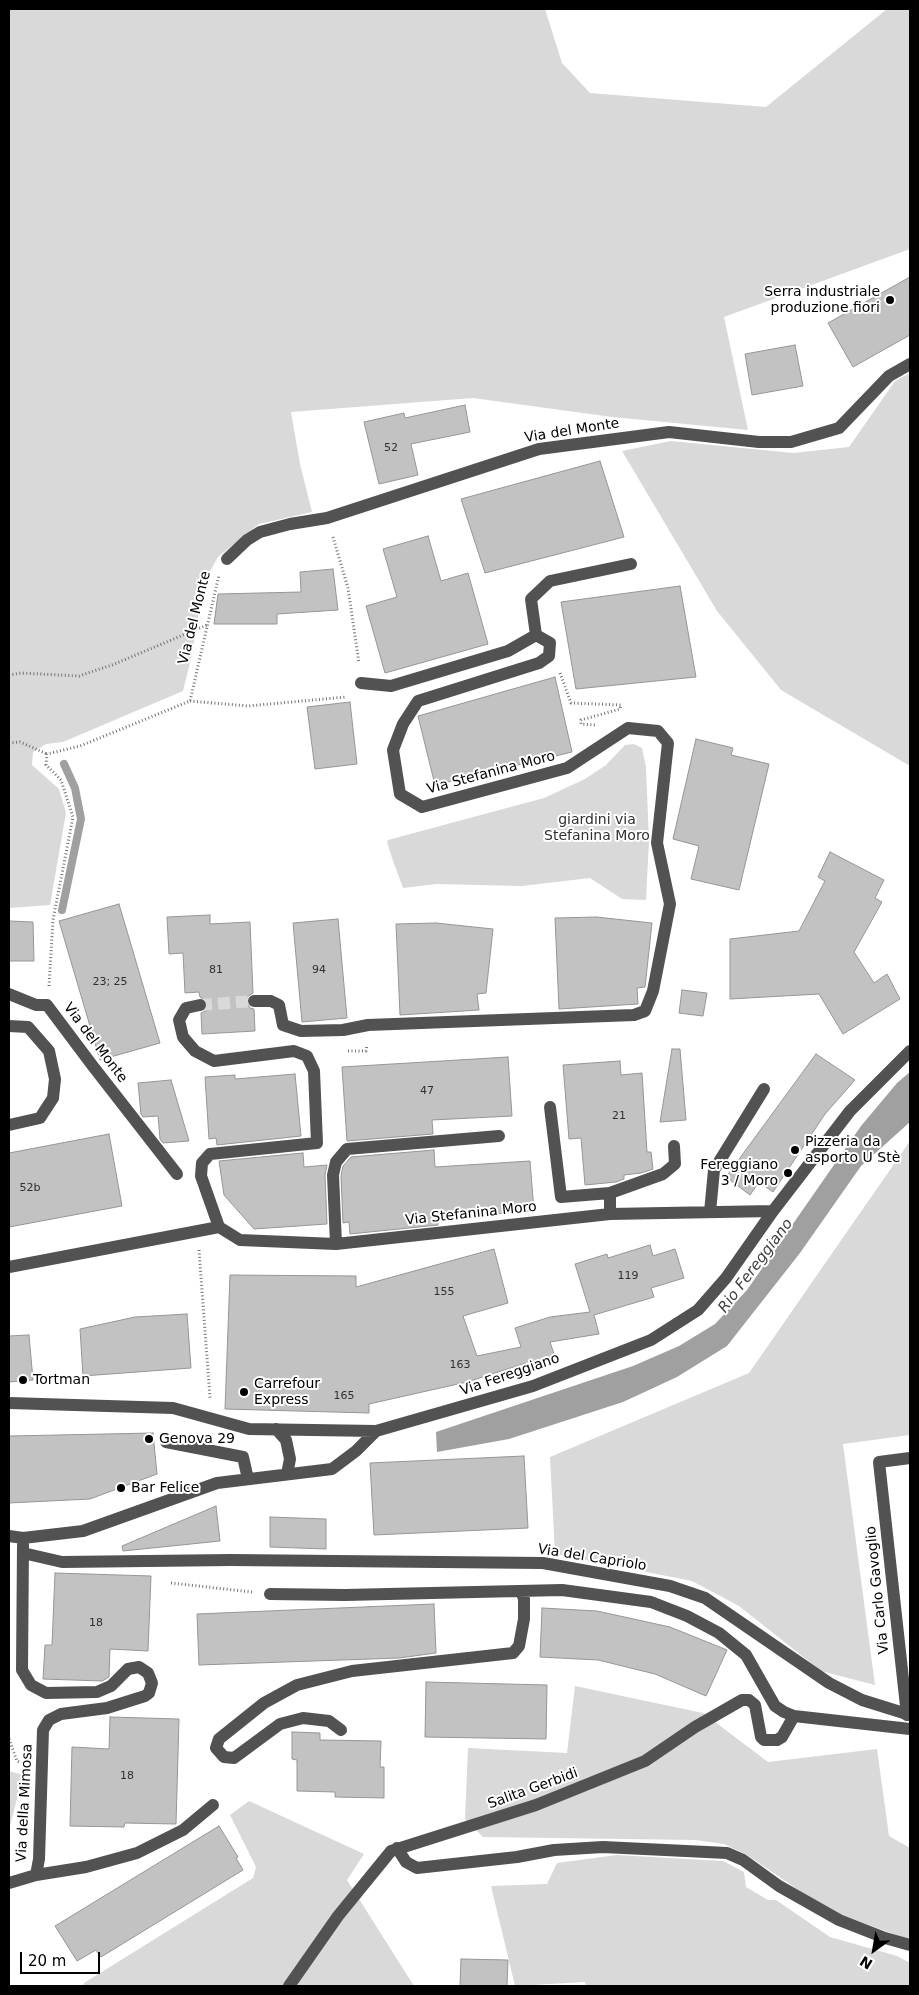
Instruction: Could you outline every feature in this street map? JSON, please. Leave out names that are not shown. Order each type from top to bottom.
[{"type":"street","name":"Via del Monte","points":[[227,559],[247,540],[260,532],[290,524],[327,518],[538,449],[669,432],[759,442],[791,442],[839,428],[889,376],[910,364]]},
{"type":"street","points":[[536,635],[531,599],[550,581],[631,564]]},
{"type":"street","points":[[361,683],[391,686],[508,651],[536,635]]},
{"type":"street","points":[[536,635],[550,643],[549,656]]},
{"type":"street","name":"Via Stefanina Moro","points":[[549,656],[539,663],[418,701],[403,724],[393,750],[400,794],[422,807],[566,768],[628,728]]},
{"type":"street","points":[[254,1001],[271,1001],[279,1005],[283,1025],[302,1031],[343,1030],[368,1025],[634,1015],[645,1011],[653,991],[670,904],[657,842],[668,743],[658,731],[628,728]]},
{"type":"street","points":[[9,994],[36,1005],[48,1004]]},
{"type":"street","name":"Via del Monte","points":[[48,1004],[177,1174]]},
{"type":"street","points":[[9,1267],[198,1233],[219,1227],[201,1176],[202,1163],[210,1154],[317,1143],[314,1071],[307,1056],[294,1052],[214,1061],[195,1051],[183,1037],[179,1020],[186,1008],[200,1005]]},
{"type":"street","points":[[9,1026],[28,1027],[49,1051],[55,1079],[53,1098],[40,1118],[9,1125]]},
{"type":"street","name":"Via Fereggiano","points":[[9,1536],[22,1538],[83,1531],[217,1483],[332,1469],[356,1451],[376,1431],[533,1386],[651,1340],[698,1310],[726,1278],[773,1211],[850,1111],[910,1051]]},
{"type":"street","points":[[710,1212],[714,1170],[764,1089]]},
{"type":"street","points":[[550,1107],[561,1197],[610,1193],[663,1174],[675,1164],[674,1146]]},
{"type":"street","points":[[336,1244],[333,1175],[336,1162],[347,1149],[499,1136]]},
{"type":"street","points":[[610,1193],[610,1214]]},
{"type":"street","name":"Via Stefanina Moro","points":[[219,1227],[240,1240],[336,1244],[610,1214],[773,1211]]},
{"type":"street","points":[[9,1403],[173,1408],[249,1429],[376,1431]]},
{"type":"street","points":[[276,1430],[286,1440],[290,1459],[287,1474]]},
{"type":"street","points":[[166,1442],[243,1457],[248,1479]]},
{"type":"street","name":"Via Carlo Gavoglio","points":[[909,1715],[879,1462],[910,1458]]},
{"type":"street","name":"Via della Mimosa","points":[[22,1538],[24,1553],[22,1670],[31,1685],[46,1693],[97,1692],[111,1686],[128,1669],[139,1667],[148,1672],[152,1683],[145,1696],[107,1708],[61,1714],[49,1720],[43,1730],[39,1859],[36,1875]]},
{"type":"street","name":"Via del Capriolo","points":[[24,1553],[62,1562],[231,1560],[543,1563],[670,1586],[705,1598],[829,1683],[862,1700],[909,1715]]},
{"type":"street","points":[[270,1594],[344,1595],[562,1590],[651,1602],[687,1616],[719,1633],[746,1655],[775,1706],[794,1716],[910,1729]]},
{"type":"street","points":[[341,1730],[329,1721],[303,1718],[280,1724],[234,1758],[224,1757],[216,1748],[219,1739],[264,1703],[297,1685],[352,1671],[513,1653],[519,1646],[524,1619],[524,1599],[521,1591]]},
{"type":"street","name":"Salita Gerbidi","points":[[289,1986],[338,1916],[387,1853],[397,1848],[536,1805],[645,1761],[695,1727],[742,1700],[749,1700],[755,1705],[761,1736],[764,1740],[770,1741],[782,1737],[794,1716]]},
{"type":"street","name":"Via della Mimosa","points":[[9,1883],[36,1875],[86,1866],[137,1853],[184,1830],[213,1805]]},
{"type":"street","points":[[397,1848],[406,1862],[417,1868],[516,1857],[554,1850],[603,1847],[726,1852],[743,1860],[779,1886],[839,1920],[885,1938],[910,1945]]},
{"type":"path","points":[[327,518],[348,588],[361,683]]},
{"type":"path","name":"Via del Monte","points":[[190,701],[216,584],[227,559]]},
{"type":"path","points":[[9,675],[21,673],[79,676],[112,665],[207,625]]},
{"type":"path","points":[[549,656],[564,681],[571,703],[621,705],[620,709],[581,720],[581,724],[628,728]]},
{"type":"path","points":[[9,743],[20,742],[47,754],[80,746],[190,701],[248,706],[349,697]]},
{"type":"path","name":"Via del Monte","points":[[47,754],[46,766],[61,780],[73,817],[53,920],[48,1004]]},
{"type":"path","points":[[198,1233],[212,1418]]},
{"type":"path","points":[[169,1582],[270,1594]]},
{"type":"green space","points":[[9,9],[545,9],[562,63],[590,93],[766,107],[887,9],[910,9],[910,249],[724,317],[748,430],[612,417],[473,398],[291,412],[300,464],[312,512],[259,524],[218,557],[204,582],[191,659],[183,691],[63,742],[46,744],[33,752],[32,765],[59,789],[66,813],[50,905],[9,908]]},
{"type":"green space","points":[[910,373],[910,766],[781,690],[717,611],[622,451],[671,441],[793,453],[849,447],[895,381]]},
{"type":"green space","name":"giardini via Stefanina Moro","points":[[634,744],[642,748],[646,767],[649,841],[646,900],[622,899],[590,878],[522,886],[436,884],[403,888],[387,842],[388,840],[544,798],[585,779],[606,765],[625,745]]},
{"type":"green space","points":[[910,1141],[910,1435],[843,1444],[875,1685],[821,1671],[739,1606],[692,1581],[555,1554],[550,1457],[749,1373]]},
{"type":"green space","points":[[575,1686],[703,1713],[768,1762],[877,1749],[889,1836],[910,1848],[910,1940],[828,1910],[747,1855],[724,1844],[695,1840],[483,1837],[465,1819],[468,1748],[567,1753]]},
{"type":"green space","points":[[9,1771],[23,1775],[9,1830]]},
{"type":"green space","points":[[249,1801],[364,1854],[347,1880],[414,1986],[83,1986],[84,1983],[253,1878],[256,1867],[230,1815]]},
{"type":"green space","points":[[617,1855],[723,1861],[744,1872],[746,1887],[768,1900],[776,1900],[830,1937],[897,1956],[910,1963],[910,1986],[586,1986],[585,1982],[515,1986],[491,1886],[547,1884],[557,1863]]},
{"type":"shaded area","name":"Rio Fereggiano","points":[[910,1072],[910,1122],[861,1166],[800,1253],[727,1346],[677,1377],[623,1402],[509,1439],[437,1452],[436,1432],[633,1366],[679,1346],[715,1324],[747,1290],[861,1126],[897,1083]]},
{"type":"building","name":"Serra industriale produzione fiori","points":[[910,277],[910,335],[853,367],[828,323]]},
{"type":"building","points":[[795,345],[803,386],[752,395],[745,354]]},
{"type":"building","points":[[465,405],[470,432],[411,444],[418,475],[379,484],[364,422],[404,413],[405,418]]},
{"type":"building","points":[[600,461],[624,537],[485,573],[461,499]]},
{"type":"building","points":[[428,536],[441,581],[468,573],[488,644],[385,673],[366,606],[397,597],[383,549]]},
{"type":"building","points":[[333,569],[338,610],[277,614],[277,624],[214,624],[218,594],[301,592],[300,572]]},
{"type":"building","points":[[680,586],[696,677],[576,689],[561,602]]},
{"type":"building","points":[[555,677],[572,752],[435,785],[418,716]]},
{"type":"building","points":[[350,702],[357,764],[315,769],[307,707]]},
{"type":"building","points":[[696,739],[733,748],[731,755],[769,764],[739,890],[691,879],[699,846],[673,839]]},
{"type":"building","points":[[830,852],[884,880],[875,898],[882,902],[854,952],[874,983],[887,974],[900,999],[843,1034],[819,994],[730,999],[730,939],[799,931],[825,881],[818,877]]},
{"type":"building","points":[[119,904],[160,1043],[100,1060],[59,921]]},
{"type":"building","points":[[210,915],[210,924],[250,922],[253,993],[247,997],[246,1001],[250,1008],[254,1009],[255,1031],[202,1034],[201,1013],[206,1011],[208,1003],[200,997],[199,992],[185,993],[183,953],[169,954],[167,917]]},
{"type":"building","points":[[596,917],[652,923],[645,987],[637,988],[638,1004],[559,1009],[555,918]]},
{"type":"building","points":[[338,919],[347,1018],[302,1022],[293,923]]},
{"type":"building","points":[[9,921],[33,922],[34,961],[9,961]]},
{"type":"building","points":[[436,923],[493,929],[486,993],[477,994],[479,1010],[400,1015],[396,924]]},
{"type":"building","points":[[682,990],[707,993],[703,1016],[679,1013]]},
{"type":"building","points":[[672,1049],[680,1049],[686,1120],[660,1122]]},
{"type":"building","points":[[816,1054],[855,1080],[825,1114],[773,1192],[759,1182],[750,1195],[726,1177]]},
{"type":"building","points":[[508,1057],[512,1116],[432,1120],[433,1134],[347,1141],[342,1067]]},
{"type":"building","points":[[620,1061],[621,1075],[642,1073],[647,1152],[651,1152],[653,1169],[624,1175],[624,1179],[616,1182],[585,1185],[581,1138],[569,1139],[563,1065]]},
{"type":"building","points":[[295,1074],[301,1136],[217,1145],[216,1138],[209,1139],[205,1077],[235,1075],[235,1079]]},
{"type":"building","points":[[171,1080],[189,1141],[163,1143],[160,1139],[158,1116],[143,1117],[141,1114],[138,1083]]},
{"type":"building","points":[[109,1134],[122,1206],[9,1227],[9,1153]]},
{"type":"building","points":[[434,1150],[435,1167],[530,1161],[534,1211],[437,1218],[438,1225],[350,1234],[349,1222],[343,1223],[341,1176],[343,1166],[351,1157]]},
{"type":"building","points":[[303,1153],[304,1167],[327,1165],[325,1175],[327,1224],[254,1229],[224,1195],[219,1161]]},
{"type":"building","points":[[650,1245],[653,1256],[675,1249],[684,1278],[651,1288],[654,1297],[594,1315],[599,1334],[550,1342],[555,1357],[527,1366],[526,1363],[467,1382],[369,1404],[369,1413],[225,1409],[230,1275],[356,1276],[356,1287],[494,1249],[508,1303],[463,1316],[477,1356],[521,1347],[515,1328],[550,1317],[590,1312],[575,1264],[607,1254],[608,1258]]},
{"type":"building","points":[[187,1314],[191,1368],[83,1376],[80,1329],[135,1317]]},
{"type":"building","points":[[29,1335],[33,1380],[9,1382],[9,1336]]},
{"type":"building","points":[[153,1433],[157,1474],[90,1499],[9,1503],[9,1436]]},
{"type":"building","points":[[524,1456],[528,1528],[374,1535],[370,1463]]},
{"type":"building","points":[[216,1506],[220,1541],[123,1551],[122,1546]]},
{"type":"building","points":[[270,1517],[326,1519],[326,1549],[270,1547]]},
{"type":"building","points":[[55,1573],[151,1576],[148,1651],[110,1649],[109,1677],[102,1681],[43,1679],[45,1645],[52,1645]]},
{"type":"building","points":[[434,1604],[436,1653],[399,1658],[199,1665],[197,1614]]},
{"type":"building","points":[[542,1608],[597,1611],[670,1627],[727,1650],[706,1696],[655,1674],[598,1660],[540,1657]]},
{"type":"building","points":[[426,1682],[547,1685],[546,1739],[425,1737]]},
{"type":"building","points":[[110,1717],[179,1719],[176,1824],[125,1823],[124,1827],[70,1826],[72,1747],[109,1749]]},
{"type":"building","points":[[292,1732],[320,1733],[320,1740],[381,1741],[380,1767],[384,1767],[384,1798],[335,1797],[335,1792],[297,1791],[297,1760],[292,1759]]},
{"type":"building","points":[[219,1826],[238,1857],[236,1858],[243,1870],[101,1957],[96,1950],[77,1961],[55,1926]]},
{"type":"building","points":[[461,1959],[508,1960],[507,1986],[460,1986]]},
{"type":"waterway","points":[[62,910],[81,819],[75,788],[64,764]]},
{"type":"tunnel","points":[[200,1005],[254,1001]]},
{"type":"place","name":"Serra industriale produzione fiori","points":[[890,300]]},
{"type":"place","name":"Pizzeria da asporto U Stè","points":[[795,1150]]},
{"type":"place","name":"Fereggiano 3 / Moro","points":[[788,1173]]},
{"type":"place","name":"Tortman","points":[[23,1380]]},
{"type":"place","name":"Carrefour Express","points":[[244,1392]]},
{"type":"place","name":"Genova 29","points":[[149,1439]]},
{"type":"place","name":"Bar Felice","points":[[121,1488]]}]
